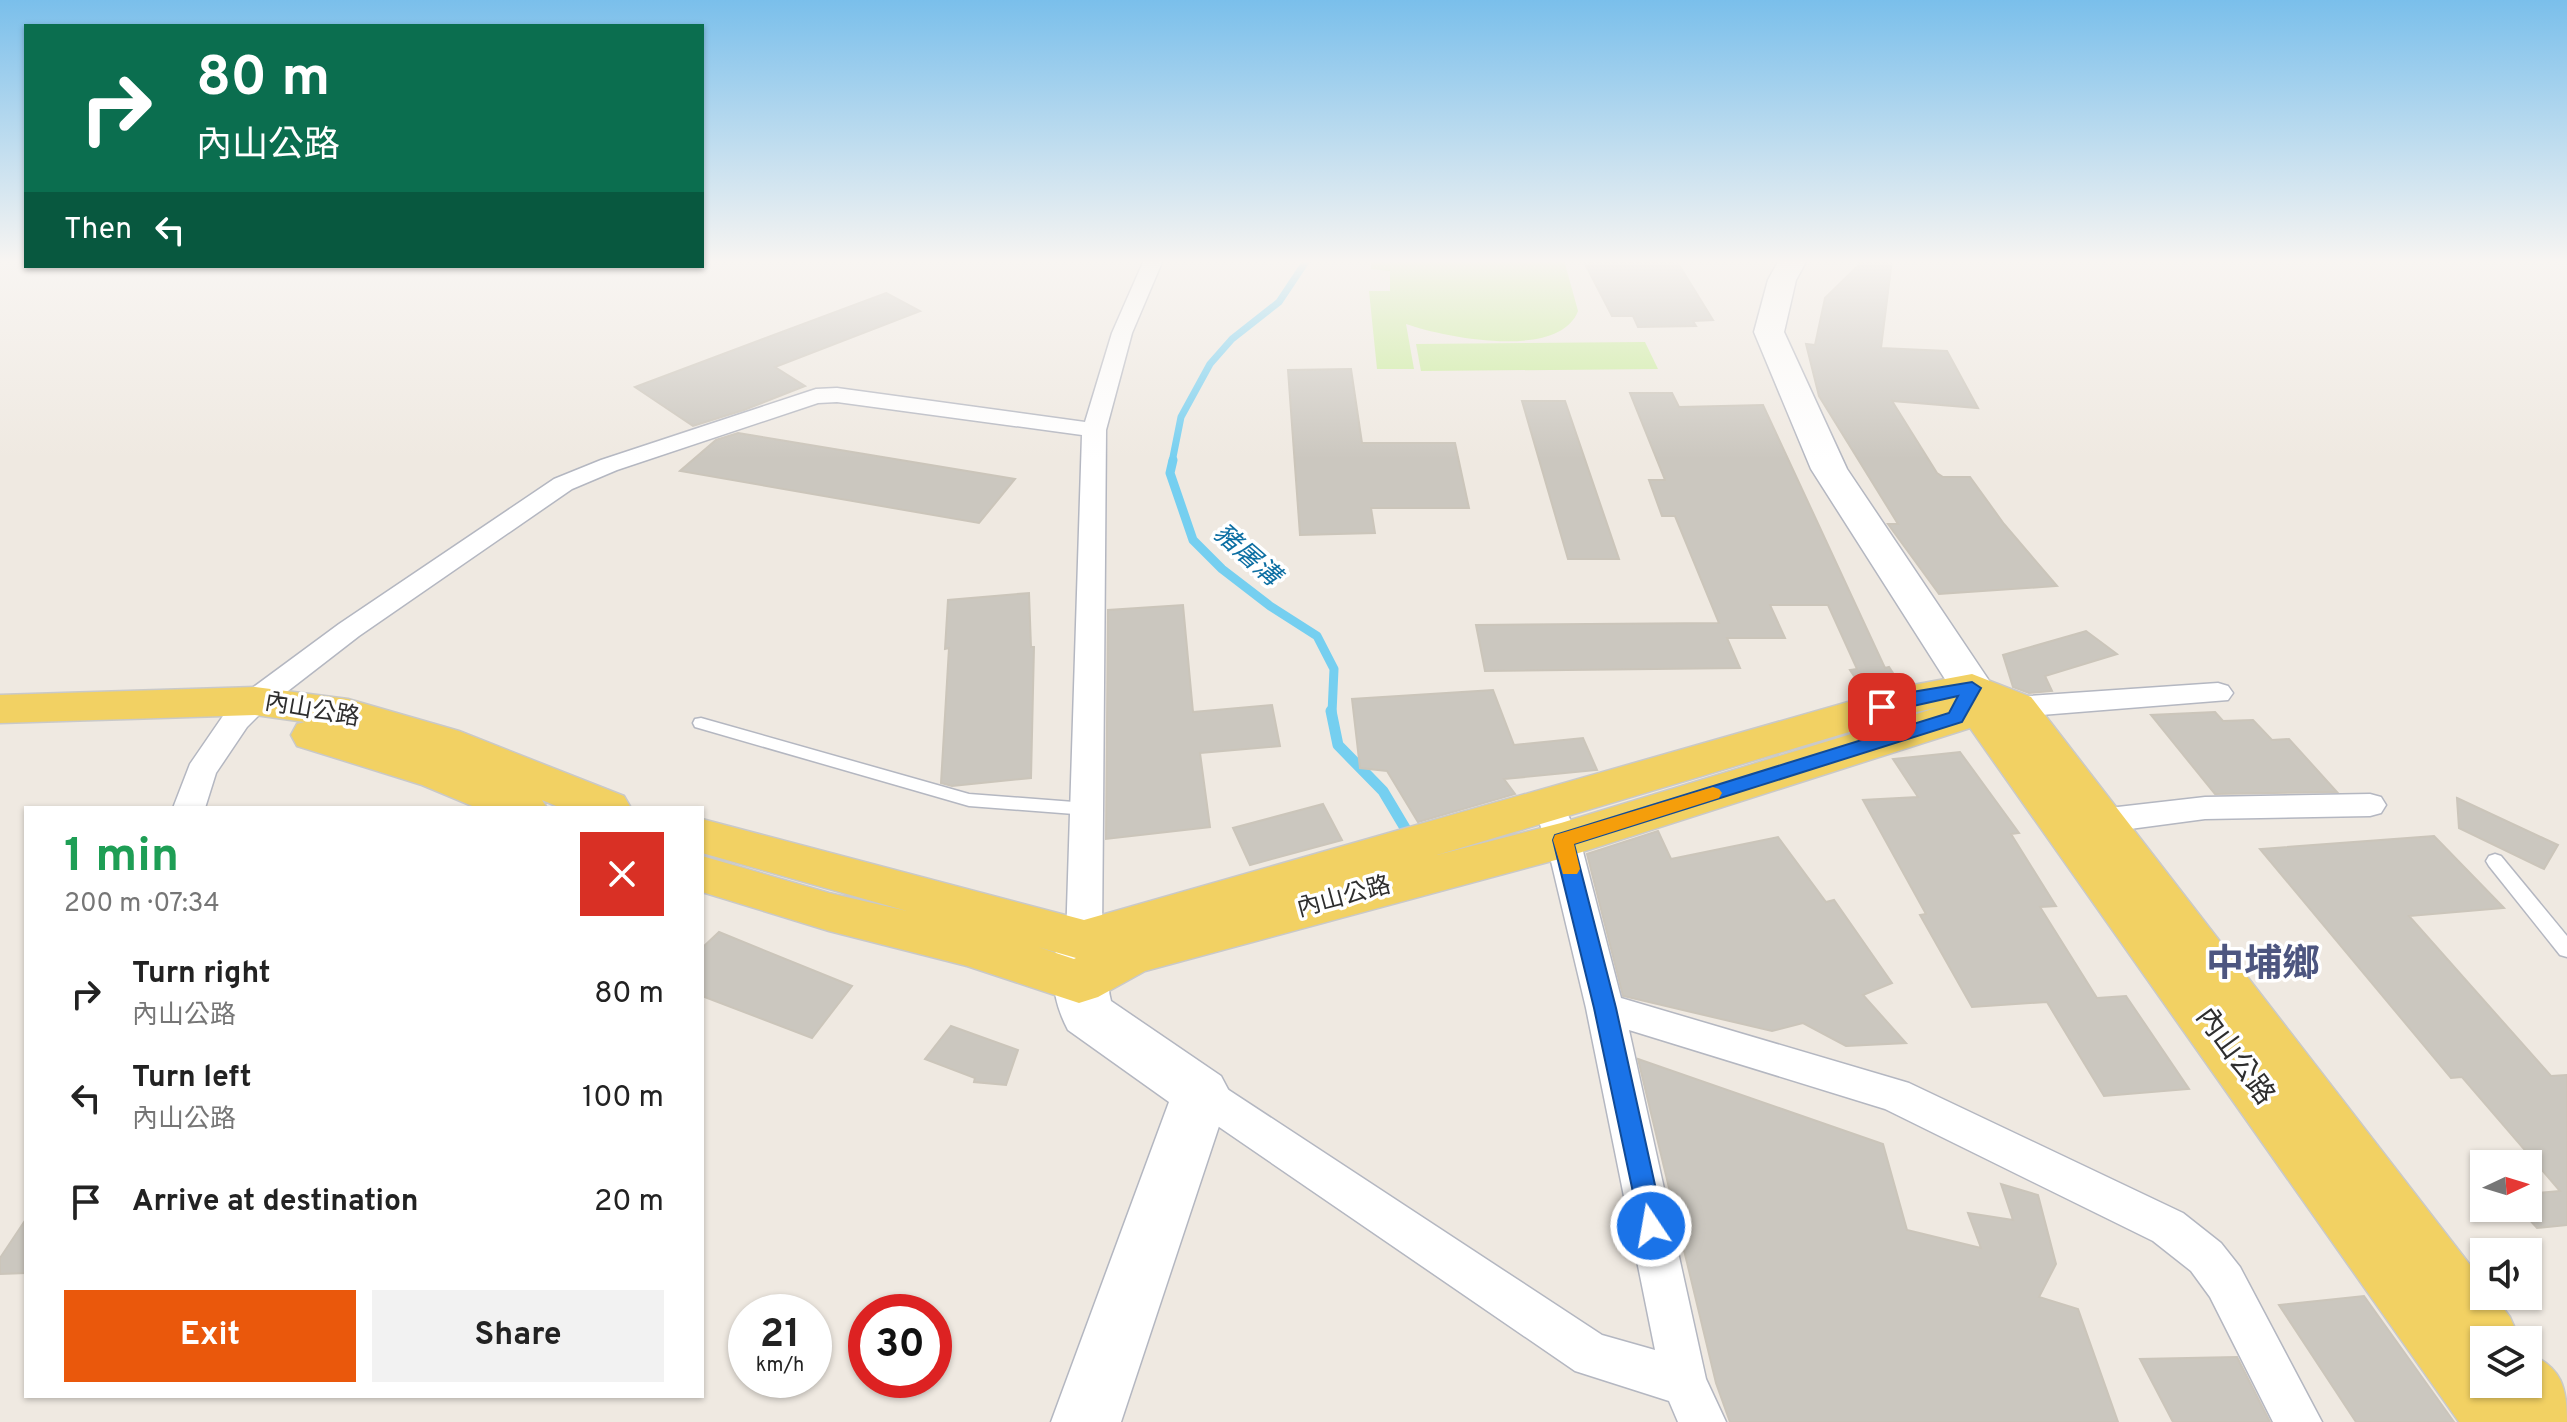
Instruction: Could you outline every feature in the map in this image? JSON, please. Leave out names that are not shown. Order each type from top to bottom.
[{"type":"main road","name":"內山公路","points":[[1081,961],[1130,954],[1688,782],[1956,717],[1994,698]]},
{"type":"main road","name":"內山公路","points":[[1994,698],[2100,821],[2477,1326]]},
{"type":"main road","name":"內山公路","points":[[1994,698],[1982,713],[2501,1422]]},
{"type":"main road","name":"內山公路","points":[[0,709],[348,714],[443,742],[602,806]]},
{"type":"main road","name":"內山公路","points":[[0,728],[177,720],[246,711],[438,774],[518,806]]},
{"type":"main road","points":[[704,837],[1081,961]]},
{"type":"main road","points":[[704,875],[829,912],[970,946],[1081,961]]},
{"type":"main road","points":[[2530,1398],[2548,1422]]},
{"type":"street","points":[[1125,326],[1094,430],[1081,961],[1087,1014],[1591,1355],[1684,1382]]},
{"type":"street","points":[[1770,326],[1769,332],[1829,469],[1994,698],[2218,693]]},
{"type":"street","points":[[190,806],[201,772],[246,711],[362,621],[563,484],[609,465],[722,429],[798,400],[837,395],[1094,430]]},
{"type":"street","points":[[2100,821],[2205,808],[2370,805]]},
{"type":"street","points":[[1555,822],[1605,1008],[1684,1382],[1702,1422]]},
{"type":"street","points":[[1605,1008],[1895,1095],[2168,1227],[2206,1257],[2225,1282],[2298,1422]]},
{"type":"street","points":[[1086,1422],[1201,1093]]},
{"type":"lane","points":[[701,723],[969,800],[1087,809]]},
{"type":"lane","points":[[2495,861],[2567,950]]},
{"type":"green space","points":[[1373,326],[1406,326],[1414,369],[1377,369]]},
{"type":"green space","points":[[1414,326],[1566,326],[1548,336],[1525,341],[1472,339]]},
{"type":"green space","points":[[1645,342],[1658,369],[1421,371],[1416,344]]},
{"type":"building","points":[[797,326],[880,326],[775,367],[805,386],[693,426],[635,387]]},
{"type":"building","points":[[1819,326],[1884,326],[1881,348],[1947,351],[1978,408],[1892,401],[1937,473],[1943,477],[1970,477],[2004,524],[2057,586],[1939,594],[1888,524],[1898,524],[1819,396],[1806,344],[1815,345]]},
{"type":"building","points":[[1351,369],[1362,443],[1455,443],[1469,508],[1371,508],[1375,533],[1300,535],[1288,370]]},
{"type":"building","points":[[1630,393],[1672,393],[1679,407],[1763,405],[1885,668],[1889,667],[1900,684],[1866,694],[1850,670],[1857,669],[1828,605],[1770,605],[1785,638],[1727,638],[1740,668],[1485,671],[1476,625],[1719,623],[1675,516],[1662,516],[1649,480],[1665,480]]},
{"type":"building","points":[[1522,401],[1565,401],[1619,559],[1568,559]]},
{"type":"building","points":[[738,433],[1015,479],[979,523],[680,471],[716,440]]},
{"type":"building","points":[[1029,593],[1031,647],[1034,647],[1031,778],[952,786],[941,783],[949,648],[945,649],[948,600]]},
{"type":"building","points":[[1183,605],[1193,712],[1272,705],[1280,746],[1200,753],[1210,827],[1106,839],[1108,610]]},
{"type":"building","points":[[2086,631],[2117,654],[2045,676],[2052,691],[2029,693],[2013,687],[2003,655]]},
{"type":"building","points":[[1493,690],[1514,745],[1583,738],[1597,770],[1504,779],[1515,794],[1418,822],[1387,771],[1360,768],[1352,699]]},
{"type":"building","points":[[2215,712],[2223,721],[2253,720],[2272,740],[2289,739],[2337,792],[2215,794],[2151,715]]},
{"type":"building","points":[[1960,752],[2019,833],[2011,834],[2056,906],[2040,907],[2097,998],[2126,996],[2189,1089],[2104,1096],[2047,1002],[1972,1007],[1920,915],[1926,914],[1863,800],[1918,797],[1893,759]]},
{"type":"building","points":[[2457,798],[2558,845],[2544,869],[2459,828]]},
{"type":"building","points":[[1323,804],[1342,840],[1250,865],[1233,828]]},
{"type":"building","points":[[1658,831],[1671,859],[1778,837],[1826,902],[1834,900],[1892,983],[1863,995],[1906,1043],[1846,1046],[1803,1023],[1772,1031],[1623,996],[1587,854]]},
{"type":"building","points":[[2434,836],[2504,908],[2409,916],[2551,1076],[2567,1075],[2567,1225],[2537,1228],[2532,1222],[2542,1222],[2542,1193],[2560,1191],[2542,1170],[2542,1150],[2525,1150],[2462,1077],[2451,1078],[2260,849]]},
{"type":"building","points":[[719,932],[852,986],[812,1038],[704,997],[704,946]]},
{"type":"building","points":[[951,1026],[1018,1050],[1006,1085],[974,1082],[975,1078],[925,1059]]},
{"type":"building","points":[[1638,1059],[1883,1144],[1907,1230],[1981,1248],[1968,1213],[2013,1220],[2001,1184],[2038,1195],[2056,1264],[2039,1297],[2078,1309],[2118,1422],[1730,1422],[1716,1383]]},
{"type":"building","points":[[24,1222],[24,1273],[0,1274],[0,1258]]},
{"type":"building","points":[[2364,1296],[2454,1422],[2356,1422],[2279,1305]]},
{"type":"building","points":[[2237,1357],[2270,1422],[2173,1422],[2140,1359]]},
{"type":"waterway","name":"豬屠溝","points":[[1172,462],[1181,417],[1210,364],[1248,326]]},
{"type":"waterway","name":"豬屠溝","points":[[1173,460],[1170,473],[1193,540],[1222,569],[1270,606],[1317,636],[1334,669],[1332,713]]},
{"type":"waterway","name":"豬屠溝","points":[[1331,711],[1338,745],[1383,791],[1408,833]]},
{"type":"slow traffic","points":[[1570,869],[1563,840],[1713,793]]},
{"type":"district","name":"中埔鄉","points":[[2263,966]]},
{"type":"route","points":[[1651,1226],[1605,1008],[1563,840],[1956,717],[1972,688],[1912,698],[1882,707]]}]
